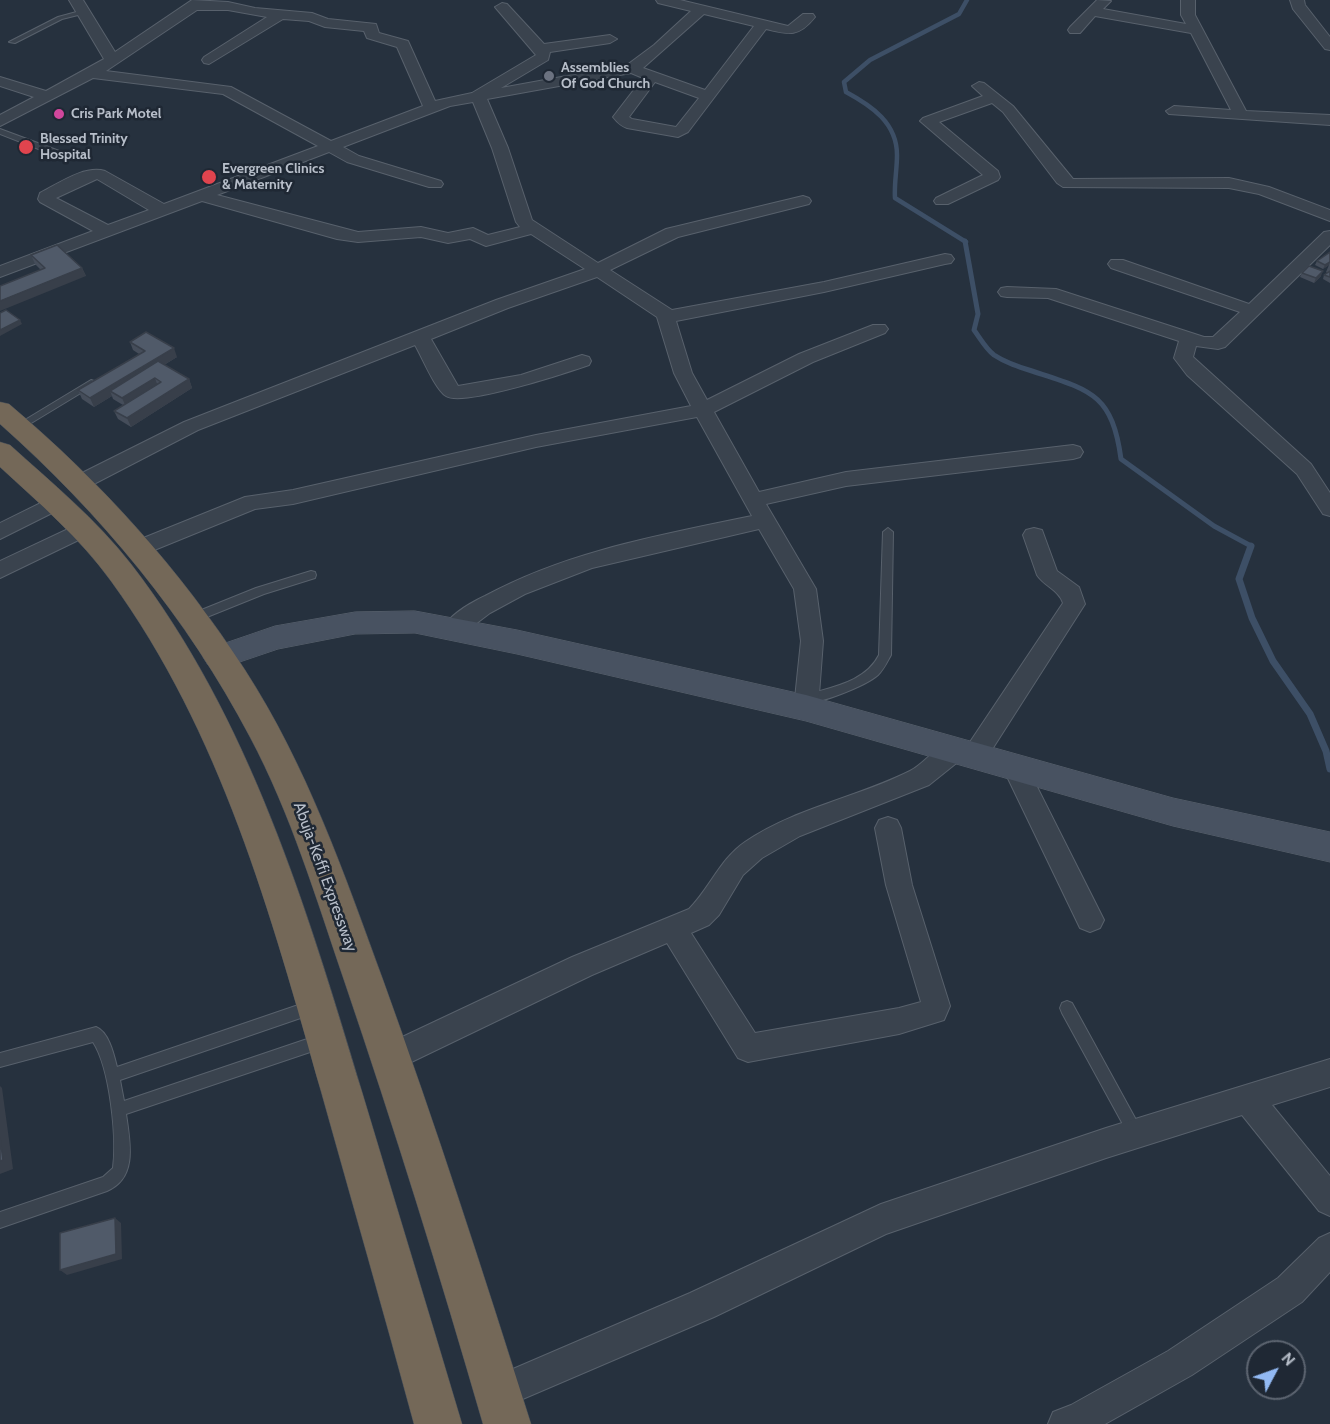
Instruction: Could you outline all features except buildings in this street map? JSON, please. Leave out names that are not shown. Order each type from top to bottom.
[{"type":"highway","name":"Abuja-Keffi Expressway","points":[[16,454],[73,474],[139,548],[194,618],[258,721],[292,789],[328,881],[391,1057],[502,1408]]},
{"type":"highway","points":[[16,454],[121,572],[146,607],[208,714],[238,778],[267,852],[321,1023],[433,1422]]},
{"type":"street","points":[[663,0],[792,30],[808,17]]},
{"type":"street","points":[[1076,30],[1092,11],[1106,0]]},
{"type":"street","points":[[1188,0],[1188,15],[1241,115]]},
{"type":"street","points":[[1297,0],[1298,6],[1330,46]]},
{"type":"street","points":[[0,121],[112,60],[197,3],[255,12],[312,17],[321,22],[371,27],[372,35],[403,44],[431,108]]},
{"type":"street","points":[[80,6],[112,60]]},
{"type":"street","points":[[478,95],[543,57],[544,53],[502,7]]},
{"type":"street","points":[[321,22],[327,9]]},
{"type":"street","points":[[0,272],[431,108],[478,95],[631,69],[641,64],[700,9]]},
{"type":"street","points":[[1092,11],[1196,30]]},
{"type":"street","points":[[209,60],[281,14]]},
{"type":"street","points":[[652,76],[621,117],[627,123],[678,132],[683,129],[763,24]]},
{"type":"street","points":[[540,49],[610,39]]},
{"type":"street","points":[[631,69],[707,96]]},
{"type":"street","points":[[89,73],[226,90],[353,159],[435,184]]},
{"type":"street","points":[[0,81],[46,96]]},
{"type":"street","points":[[979,86],[1008,109],[1063,180],[1070,184],[1229,183],[1263,190],[1330,216]]},
{"type":"street","points":[[478,95],[500,148],[524,222],[659,308],[666,317],[683,373],[805,589],[812,642],[807,704]]},
{"type":"street","points":[[942,201],[992,177],[992,174],[928,121],[993,98]]},
{"type":"street","points":[[1174,111],[1330,120]]},
{"type":"street","points":[[106,231],[46,200],[46,195],[88,176],[99,174],[162,210]]},
{"type":"street","points":[[202,196],[350,236],[421,232],[448,238],[473,233],[486,241],[532,229]]},
{"type":"street","points":[[73,474],[420,336],[597,270],[687,228],[803,201]]},
{"type":"street","points":[[1007,292],[1050,293],[1211,344],[1218,343],[1330,236]]},
{"type":"street","points":[[666,317],[824,287],[945,259]]},
{"type":"street","points":[[1117,264],[1250,310]]},
{"type":"street","points":[[139,548],[252,502],[293,496],[536,441],[703,410],[806,358],[879,328]]},
{"type":"street","points":[[420,336],[454,393],[524,380],[582,361]]},
{"type":"street","points":[[1189,337],[1183,358],[1194,371],[1304,469],[1330,509]]},
{"type":"street","points":[[754,500],[846,479],[1073,452]]},
{"type":"street","points":[[0,532],[16,454]]},
{"type":"street","points":[[453,630],[486,604],[531,583],[592,560],[766,520]]},
{"type":"street","points":[[3,563],[83,529]]},
{"type":"street","points":[[391,1057],[582,966],[699,917],[709,907],[734,867],[753,850],[791,828],[920,778],[965,752],[1074,604],[1071,593],[1048,575],[1035,535]]},
{"type":"street","points":[[219,657],[275,638],[355,623],[415,622],[807,704],[1173,812],[1329,848]]},
{"type":"street","points":[[1014,766],[1090,920]]},
{"type":"street","points":[[673,929],[748,1048],[899,1021],[934,1011],[936,1006],[898,885],[888,828]]},
{"type":"street","points":[[502,1408],[702,1305],[881,1220],[1136,1134],[1330,1073]]},
{"type":"street","points":[[1248,1099],[1330,1200]]},
{"type":"street","points":[[1065,1424],[1078,1420],[1180,1363],[1290,1290],[1330,1249]]},
{"type":"lane","points":[[13,42],[80,6]]},
{"type":"lane","points":[[0,131],[67,157]]},
{"type":"lane","points":[[16,454],[96,380]]},
{"type":"lane","points":[[807,704],[852,685],[870,675],[882,664],[885,655],[888,531]]},
{"type":"lane","points":[[194,618],[260,591],[311,575]]},
{"type":"lane","points":[[1067,1008],[1136,1134]]},
{"type":"lane","points":[[112,1076],[321,1023]]},
{"type":"lane","points":[[118,1110],[321,1023]]},
{"type":"lane","points":[[0,1060],[96,1034],[102,1040],[112,1076],[118,1110],[121,1167],[116,1178],[106,1184],[0,1220]]},
{"type":"waterway","points":[[965,241],[895,198],[897,155],[893,134],[874,110],[846,92],[844,82],[870,60],[959,14],[967,0]]},
{"type":"waterway","points":[[965,241],[978,314],[974,330],[988,350],[1008,363],[1069,383],[1095,397],[1111,420],[1121,459],[1214,526],[1251,546]]},
{"type":"waterway","points":[[1251,546],[1239,579],[1252,618],[1273,661],[1310,714],[1326,751],[1330,769]]},
{"type":"place","name":"Assemblies Of God Church","points":[[549,76]]},
{"type":"place","name":"Cris Park Motel","points":[[59,114]]},
{"type":"place","name":"Blessed Trinity Hospital","points":[[26,147]]},
{"type":"place","name":"Evergreen Clinics & Maternity","points":[[209,177]]}]
